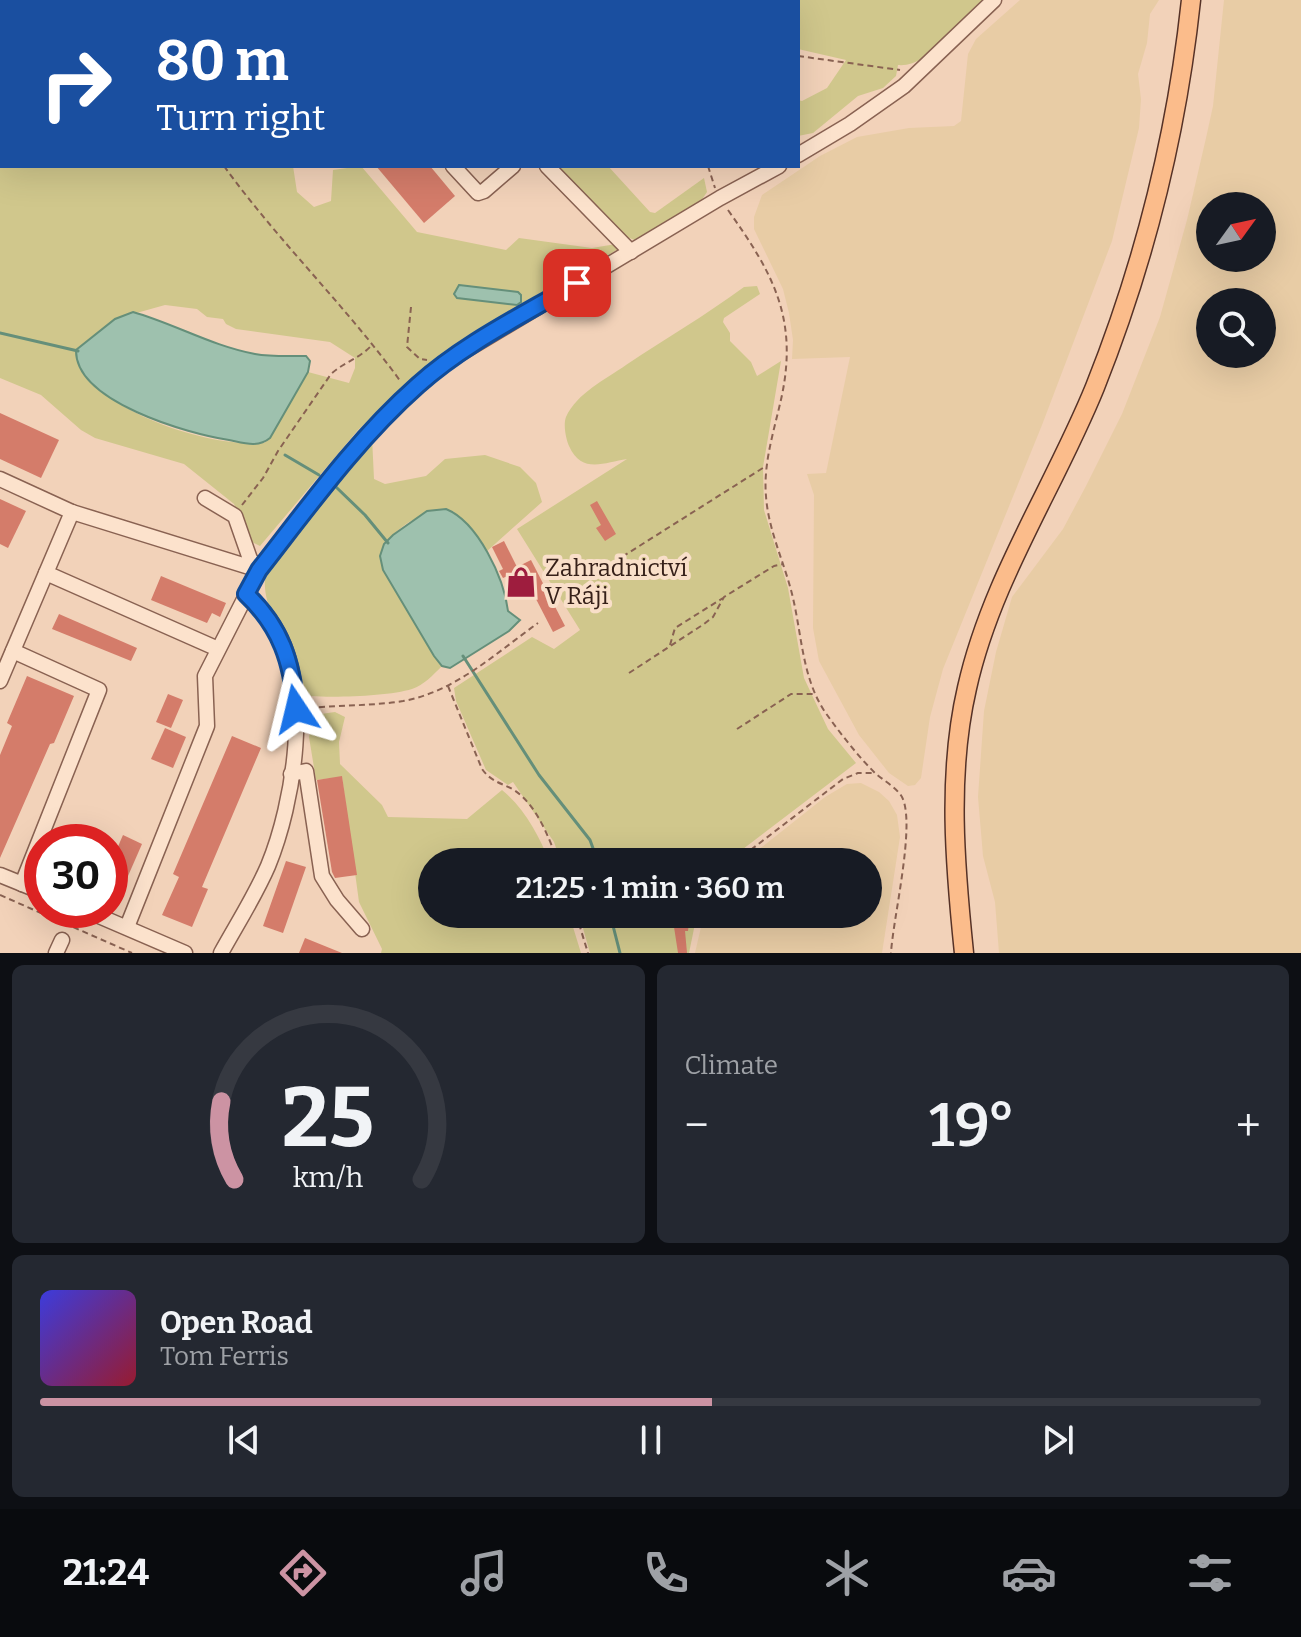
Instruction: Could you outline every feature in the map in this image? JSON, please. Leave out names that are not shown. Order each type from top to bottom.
[{"type":"main road","points":[[964,953],[955,788],[960,721],[967,688],[977,647],[998,590],[1095,387],[1129,292],[1168,147],[1191,0]]},
{"type":"street","points":[[800,154],[850,124],[921,72],[994,0]]},
{"type":"street","points":[[455,168],[478,193],[511,168]]},
{"type":"street","points":[[549,168],[631,252]]},
{"type":"street","points":[[128,924],[207,726],[205,676],[218,649],[259,570],[360,443],[448,361],[487,335],[775,168]]},
{"type":"street","points":[[0,479],[72,512],[259,570]]},
{"type":"street","points":[[205,498],[234,515],[250,559],[259,570]]},
{"type":"street","points":[[0,680],[72,512]]},
{"type":"street","points":[[46,573],[218,649]]},
{"type":"street","points":[[221,953],[267,867],[281,825],[294,757],[296,709],[287,658],[276,628],[246,594]]},
{"type":"street","points":[[0,875],[22,884],[99,690],[13,651]]},
{"type":"street","points":[[291,774],[306,771],[322,876],[362,929]]},
{"type":"street","points":[[128,927],[185,953]]},
{"type":"path","points":[[800,56],[871,68],[921,72]]},
{"type":"path","points":[[225,168],[373,344],[410,394]]},
{"type":"path","points":[[709,168],[720,198],[776,286],[786,332],[788,358],[766,465],[766,497],[814,694],[875,773],[902,797],[906,813],[907,835],[891,953]]},
{"type":"path","points":[[411,307],[407,347],[411,353],[420,359],[448,361]]},
{"type":"path","points":[[234,515],[263,478],[331,374],[360,358],[373,344]]},
{"type":"path","points":[[614,562],[766,465]]},
{"type":"path","points":[[670,646],[675,628],[774,566],[784,564]]},
{"type":"path","points":[[629,673],[713,617],[724,597]]},
{"type":"path","points":[[296,709],[406,700],[448,685],[538,623]]},
{"type":"path","points":[[448,685],[487,777],[522,798],[547,833],[553,848]]},
{"type":"path","points":[[737,729],[791,694],[814,694]]},
{"type":"path","points":[[753,848],[843,779],[858,773],[875,773]]},
{"type":"path","points":[[0,895],[132,953]]},
{"type":"path","points":[[580,928],[588,953]]},
{"type":"shaded area","points":[[800,0],[985,0],[934,51],[910,64],[898,65],[896,76],[883,88],[858,96],[813,133],[800,136],[800,100],[827,88],[846,60],[800,49]]},
{"type":"shaded area","points":[[1020,0],[1159,0],[1150,14],[1147,43],[1138,74],[1141,99],[1139,128],[1112,241],[1042,425],[943,669],[930,717],[921,778],[915,785],[908,786],[889,773],[859,735],[819,661],[813,628],[814,495],[807,474],[826,473],[850,357],[792,359],[793,340],[783,289],[754,229],[754,217],[762,195],[820,156],[857,137],[909,128],[954,126],[961,121],[968,54],[976,39]]},
{"type":"shaded area","points":[[1224,0],[1301,0],[1301,953],[999,953],[995,902],[983,856],[978,797],[984,711],[996,652],[1012,597],[1063,529],[1122,414],[1160,317],[1187,220],[1213,106]]},
{"type":"shaded area","points":[[0,168],[293,168],[297,192],[314,207],[331,201],[333,170],[363,168],[417,232],[506,250],[519,238],[592,248],[616,244],[618,249],[460,346],[395,396],[358,430],[260,546],[250,541],[234,504],[184,464],[95,438],[81,430],[41,395],[0,378]],"holes":[[[165,305],[197,309],[207,317],[223,319],[236,329],[330,342],[355,358],[349,383],[308,372],[270,438],[264,443],[241,443],[186,432],[130,410],[87,377],[76,357],[115,319]]]},
{"type":"shaded area","points":[[557,168],[610,168],[650,212],[655,213],[704,178],[707,192],[699,204],[637,241],[627,237]]},
{"type":"shaded area","points":[[459,285],[518,292],[521,302],[517,305],[457,298],[454,294]]},
{"type":"shaded area","points":[[757,286],[760,294],[724,318],[730,341],[751,362],[757,376],[781,361],[763,467],[764,510],[788,588],[804,678],[828,729],[856,763],[744,848],[556,848],[513,782],[508,785],[486,770],[456,701],[454,688],[532,637],[554,649],[580,630],[517,529],[627,459],[602,464],[580,461],[566,436],[565,420],[571,408],[601,381],[744,287]]},
{"type":"shaded area","points":[[133,312],[239,350],[267,356],[306,356],[310,361],[308,372],[270,438],[251,444],[188,431],[137,412],[113,400],[94,385],[81,369],[76,350],[115,319]]},
{"type":"shaded area","points":[[372,437],[374,479],[385,484],[426,476],[445,459],[485,455],[520,467],[536,483],[542,502],[486,552],[471,528],[453,511],[422,517],[401,528],[384,544],[383,570],[442,666],[412,689],[362,696],[311,696],[304,685],[294,652],[269,606],[265,579],[269,567],[294,530]]},
{"type":"shaded area","points":[[446,509],[458,516],[479,538],[501,583],[508,611],[520,620],[509,631],[450,668],[442,666],[434,656],[383,570],[380,556],[384,544],[393,535],[427,511]]},
{"type":"shaded area","points":[[335,712],[345,717],[339,742],[340,764],[382,805],[388,817],[467,819],[502,790],[525,814],[541,842],[544,848],[418,848],[418,928],[573,928],[581,953],[381,953],[382,949],[359,902],[342,777],[316,780],[309,737],[314,715]]},
{"type":"shaded area","points":[[861,783],[879,792],[897,815],[900,837],[882,953],[695,953],[701,928],[882,928],[882,848],[761,848],[825,797],[847,784]]},
{"type":"shaded area","points":[[583,928],[694,928],[689,953],[590,953]]},
{"type":"building","points":[[378,168],[432,168],[455,196],[424,223]]},
{"type":"building","points":[[0,413],[59,440],[41,478],[0,459]]},
{"type":"building","points":[[0,499],[26,511],[8,548],[0,544]]},
{"type":"building","points":[[597,501],[616,534],[605,541],[596,528],[601,525],[590,505]]},
{"type":"building","points":[[504,541],[519,571],[503,578],[499,571],[503,569],[492,547]]},
{"type":"building","points":[[531,560],[565,626],[553,632],[519,566]]},
{"type":"building","points":[[161,576],[226,603],[220,617],[212,613],[207,623],[151,600]]},
{"type":"building","points":[[59,614],[137,648],[131,661],[52,629]]},
{"type":"building","points":[[27,676],[74,696],[0,858],[0,755],[12,726],[7,723]]},
{"type":"building","points":[[168,694],[183,700],[171,728],[156,722]]},
{"type":"building","points":[[165,728],[186,737],[173,768],[151,759]]},
{"type":"building","points":[[232,736],[261,748],[202,887],[208,889],[192,927],[162,915],[179,877],[173,874]]},
{"type":"building","points":[[342,776],[357,875],[335,878],[317,780]]},
{"type":"building","points":[[128,837],[142,844],[128,876]]},
{"type":"building","points":[[286,861],[306,867],[283,933],[263,926]]},
{"type":"building","points":[[674,928],[688,928],[685,931],[687,953],[678,953]]},
{"type":"building","points":[[305,938],[342,953],[299,953]]},
{"type":"waterway","points":[[0,333],[78,351]]},
{"type":"waterway","points":[[285,455],[319,475]]},
{"type":"waterway","points":[[336,487],[388,543]]},
{"type":"waterway","points":[[463,656],[539,775],[590,840],[593,848]]},
{"type":"waterway","points":[[614,928],[620,953]]},
{"type":"place","name":"Zahradnictví V Ráji","points":[[521,582]]},
{"type":"route","points":[[296,709],[287,658],[276,628],[246,594],[259,570],[360,443],[416,387],[487,335],[577,283]]}]
